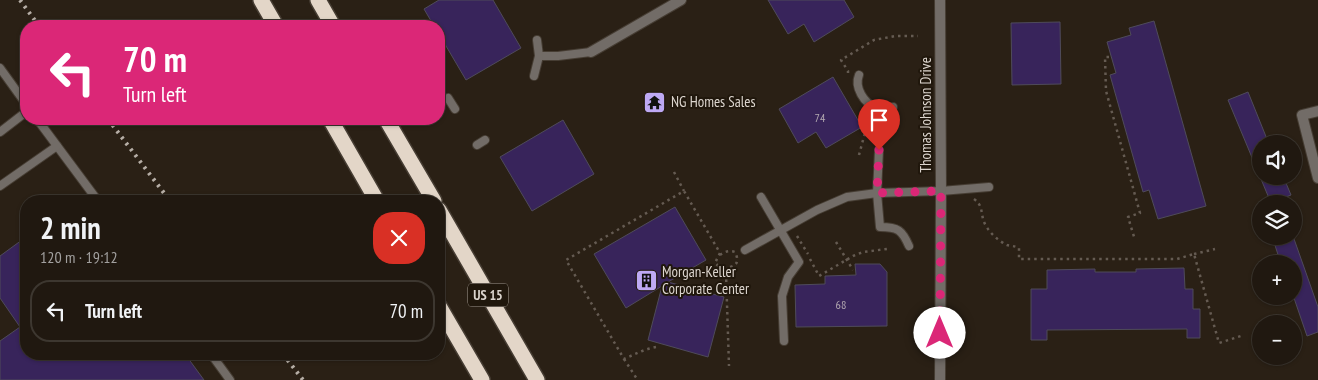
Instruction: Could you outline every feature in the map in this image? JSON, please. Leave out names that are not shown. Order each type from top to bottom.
[{"type":"highway","points":[[261,0],[273,20]]},
{"type":"highway","points":[[318,0],[330,20]]},
{"type":"highway","points":[[333,125],[374,195]]},
{"type":"highway","points":[[390,125],[430,195]]},
{"type":"highway","name":"US 15","points":[[445,220],[537,380]]},
{"type":"highway","points":[[445,316],[482,380]]},
{"type":"street","points":[[592,52],[682,0]]},
{"type":"street","name":"Thomas Johnson Drive","points":[[940,0],[940,380]]},
{"type":"street","points":[[1318,111],[1302,115],[1318,178]]},
{"type":"lane","points":[[534,76],[539,56],[537,40]]},
{"type":"lane","points":[[539,56],[592,52]]},
{"type":"lane","points":[[0,68],[20,96]]},
{"type":"lane","points":[[859,75],[857,81],[858,89],[871,105],[877,108],[893,107]]},
{"type":"lane","points":[[448,98],[455,109]]},
{"type":"lane","points":[[0,132],[20,117]]},
{"type":"lane","points":[[42,125],[94,195]]},
{"type":"lane","points":[[477,145],[485,140]]},
{"type":"lane","points":[[0,186],[57,146]]},
{"type":"lane","points":[[879,150],[877,193],[880,227],[891,227],[899,230],[909,246]]},
{"type":"lane","points":[[745,250],[817,210],[847,197],[877,193],[989,187]]},
{"type":"lane","points":[[761,197],[799,262],[788,277],[782,296],[784,341]]},
{"type":"lane","points":[[215,360],[230,380]]},
{"type":"path","points":[[1109,57],[1105,57],[1106,91],[1140,213],[1128,217],[1135,240]]},
{"type":"path","points":[[674,172],[720,253],[719,256]]},
{"type":"path","points":[[636,379],[566,260],[684,191]]},
{"type":"path","points":[[971,198],[981,206],[984,221],[990,231],[1004,243],[1018,247],[1018,259],[1177,259],[1215,249]]},
{"type":"path","points":[[798,236],[819,276],[846,259],[863,252],[887,249]]},
{"type":"path","points":[[836,242],[853,270]]},
{"type":"path","points":[[723,269],[734,266],[737,263],[735,252],[724,252],[715,263],[726,273],[729,366]]},
{"type":"path","points":[[1194,254],[1219,342],[1241,336]]},
{"type":"path","points":[[624,359],[650,348],[656,348]]},
{"type":"building","points":[[439,0],[493,0],[521,48],[466,80],[445,44],[445,20],[430,20],[424,9]]},
{"type":"building","points":[[768,0],[844,0],[854,17],[814,42],[804,24],[788,34]]},
{"type":"building","points":[[1154,21],[1206,206],[1158,219],[1149,190],[1143,192],[1110,75],[1116,73],[1107,42],[1131,35],[1129,28]]},
{"type":"building","points":[[1060,22],[1061,84],[1012,85],[1011,23]]},
{"type":"building","points":[[833,77],[862,127],[826,148],[816,132],[798,143],[779,109]]},
{"type":"building","points":[[1248,92],[1265,135],[1252,135],[1252,157],[1228,100]]},
{"type":"building","points":[[563,120],[594,174],[532,211],[500,157]]},
{"type":"building","points":[[1263,185],[1287,185],[1291,195],[1268,195]]},
{"type":"building","name":"Morgan-Keller Corporate Center","points":[[675,207],[706,260],[668,282],[724,297],[708,357],[648,340],[662,286],[626,308],[594,254]]},
{"type":"building","points":[[20,241],[20,327],[0,298],[0,256]]},
{"type":"building","points":[[1275,245],[1296,245],[1300,255],[1278,255]]},
{"type":"building","points":[[1302,262],[1318,307],[1318,332],[1307,336],[1302,315],[1300,315],[1296,305],[1302,305]]},
{"type":"building","points":[[855,264],[880,264],[887,272],[887,326],[796,327],[795,285],[825,284],[825,276],[856,275]]},
{"type":"building","points":[[1184,268],[1185,289],[1193,289],[1193,309],[1200,309],[1200,338],[1187,338],[1187,329],[1047,330],[1047,340],[1031,340],[1031,289],[1047,289],[1047,270],[1095,269],[1095,272],[1136,272],[1136,269]]},
{"type":"building","points":[[20,327],[20,360],[189,360],[204,380],[0,380],[0,341]]},
{"type":"railway","points":[[20,0],[35,20]]},
{"type":"railway","points":[[113,125],[165,195]]},
{"type":"railway","points":[[288,360],[303,380]]},
{"type":"place","name":"NG Homes Sales","points":[[655,102]]},
{"type":"place","name":"Morgan-Keller Corporate Center","points":[[646,281]]},
{"type":"route","points":[[879,150],[877,193],[941,191],[940,333]]}]
